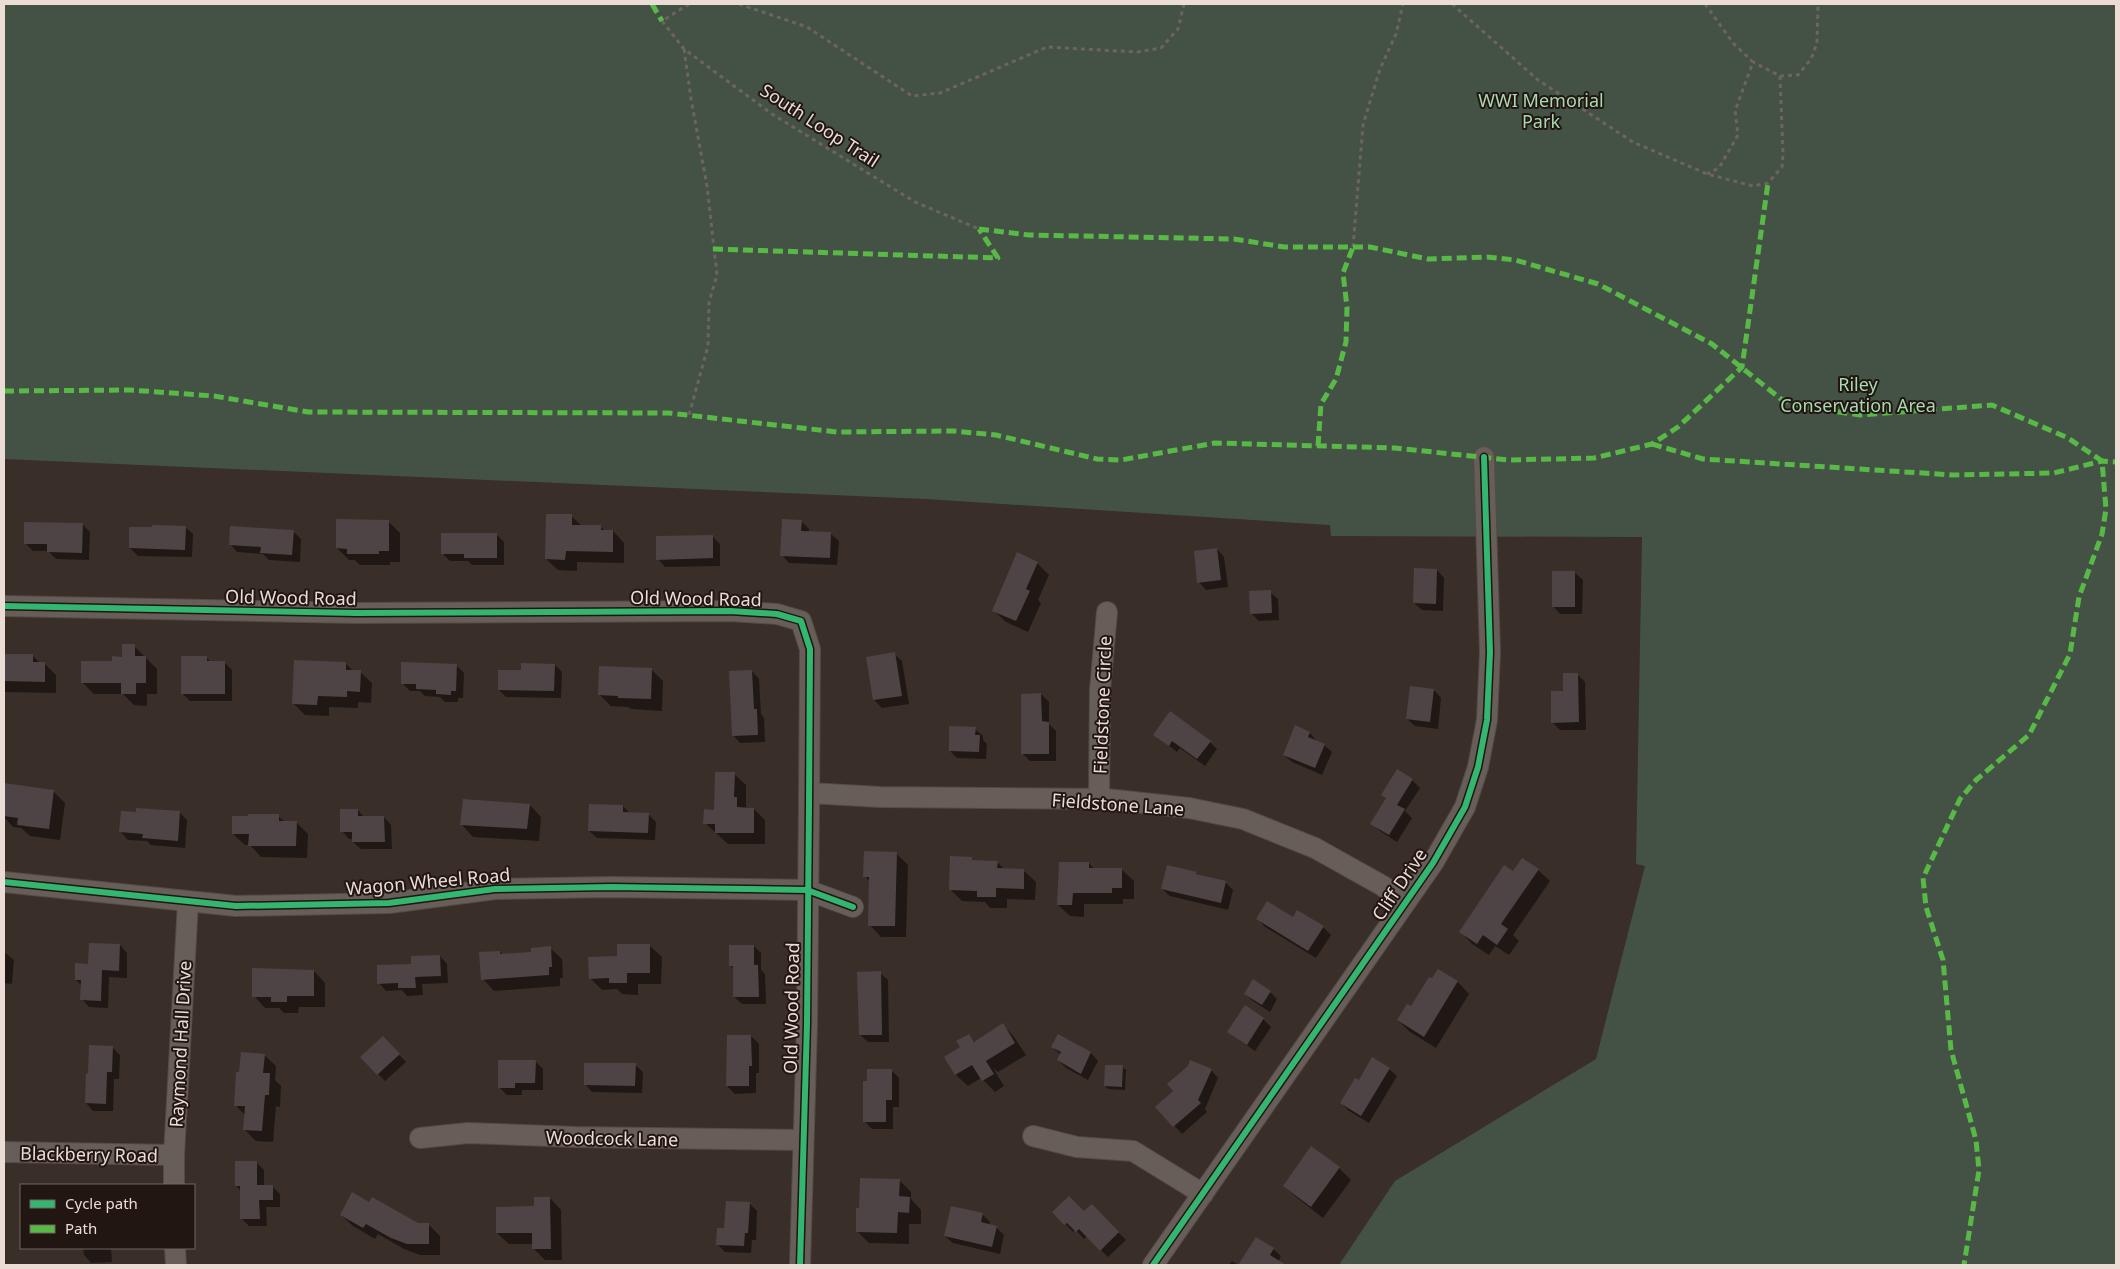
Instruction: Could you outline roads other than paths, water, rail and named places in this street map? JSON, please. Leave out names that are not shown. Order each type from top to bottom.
[{"type":"street","name":"Cliff Drive","points":[[1153,1265],[1433,863],[1465,807],[1478,767],[1487,720],[1490,652],[1484,457]]},
{"type":"street","name":"Old Wood Road","points":[[4,606],[356,613],[730,611],[776,614],[801,621],[810,649],[807,1024],[800,1265]]},
{"type":"street","name":"Fieldstone Circle","points":[[1099,799],[1100,690],[1107,612]]},
{"type":"street","name":"Fieldstone Lane","points":[[809,793],[880,797],[1099,799],[1189,808],[1243,819],[1315,848],[1383,886],[1405,903]]},
{"type":"street","name":"Wagon Wheel Road","points":[[4,882],[236,906],[390,903],[504,888],[611,886],[808,890],[853,907]]},
{"type":"street","name":"Raymond Hall Drive","points":[[174,1184],[188,902]]},
{"type":"street","name":"Woodcock Lane","points":[[420,1138],[468,1133],[576,1138],[803,1140]]},
{"type":"street","points":[[1033,1136],[1077,1146],[1133,1150],[1203,1194]]},
{"type":"street","name":"Blackberry Road","points":[[4,1152],[174,1155]]},
{"type":"street","points":[[176,1249],[176,1265]]},
{"type":"park label","name":"WWI Memorial Park","points":[[1541,110]]},
{"type":"park label","name":"Riley Conservation Area","points":[[1858,394]]}]
